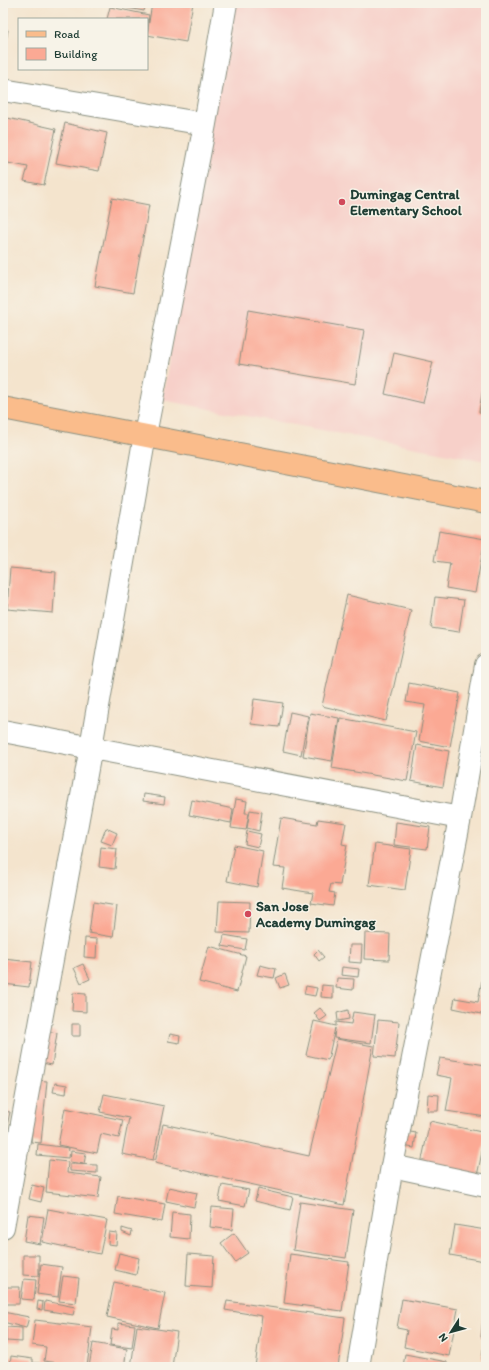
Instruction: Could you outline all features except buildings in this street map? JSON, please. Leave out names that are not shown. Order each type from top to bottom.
[{"type":"main road","points":[[3,408],[486,502]]},
{"type":"street","points":[[3,1228],[91,747],[145,435],[205,124],[226,3]]},
{"type":"street","points":[[3,90],[205,124]]},
{"type":"street","points":[[358,1367],[392,1166],[460,818],[486,665]]},
{"type":"street","points":[[3,731],[460,818]]},
{"type":"street","points":[[392,1166],[486,1186]]},
{"type":"shaded area","name":"Dumingag Central Elementary School","points":[[233,3],[486,3],[486,461],[162,400]]},
{"type":"place","name":"Dumingag Central Elementary School","points":[[342,202]]},
{"type":"place","name":"San Jose Academy Dumingag","points":[[248,914]]}]
